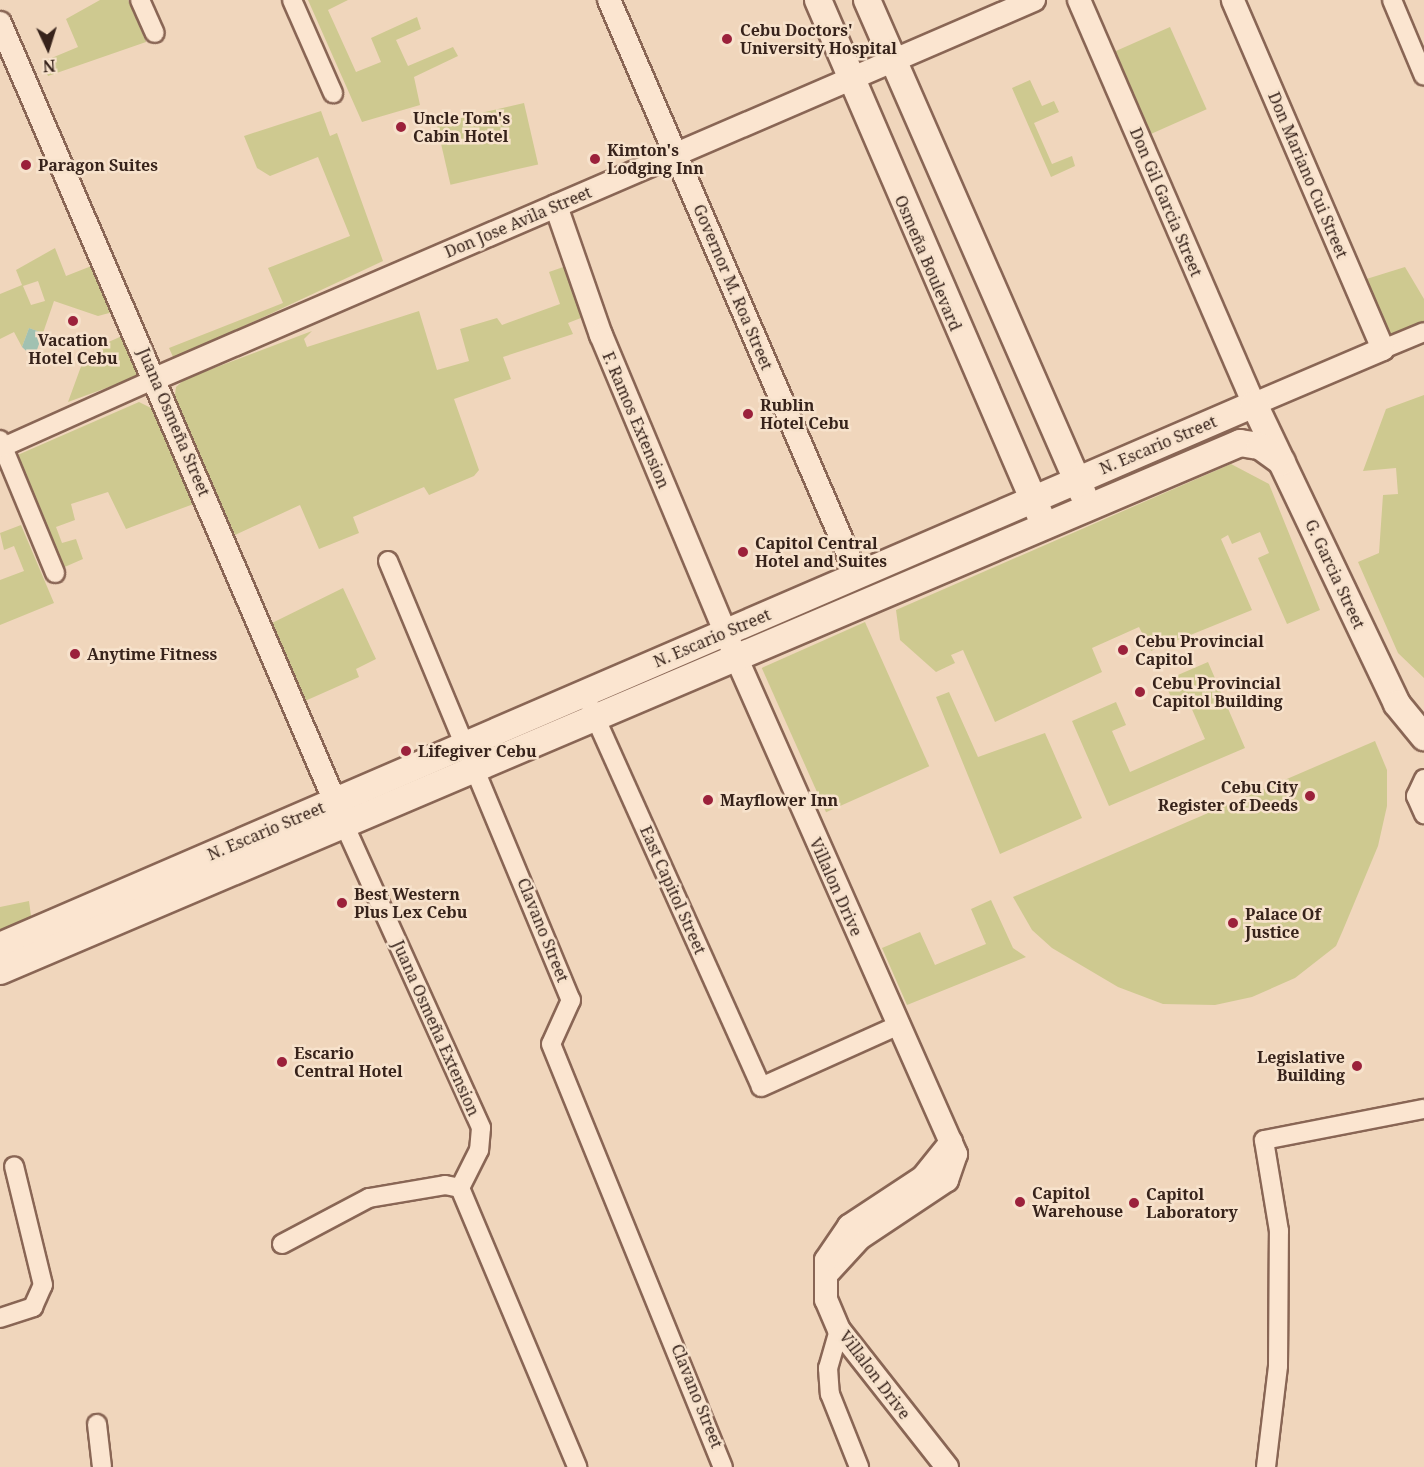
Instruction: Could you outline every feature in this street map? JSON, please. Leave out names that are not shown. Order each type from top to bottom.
[{"type":"main road","name":"Osmeña Boulevard","points":[[818,0],[1044,523]]},
{"type":"main road","points":[[867,0],[1088,505]]},
{"type":"main road","name":"G. Garcia Street","points":[[1254,404],[1397,704],[1424,737]]},
{"type":"main road","name":"N. Escario Street","points":[[0,971],[339,812],[467,744],[1254,404]]},
{"type":"main road","name":"N. Escario Street","points":[[0,946],[339,812],[477,767],[1044,523],[1240,443],[1260,446],[1282,462]]},
{"type":"street","points":[[140,0],[155,33]]},
{"type":"street","points":[[292,0],[333,93]]},
{"type":"street","name":"Governor M. Roa Street","points":[[609,0],[857,574]]},
{"type":"street","name":"Don Jose Avila Street","points":[[2,443],[1034,0]]},
{"type":"street","name":"Don Gil Garcia Street","points":[[1079,0],[1254,404]]},
{"type":"street","name":"Don Mariano Cui Street","points":[[1233,0],[1383,349]]},
{"type":"street","points":[[1392,0],[1424,76]]},
{"type":"street","name":"Juana Osmeña Street","points":[[0,22],[157,378],[339,812]]},
{"type":"street","name":"F. Ramos Extension","points":[[556,206],[601,336],[725,632]]},
{"type":"street","name":"N. Escario Street","points":[[1254,404],[1424,332]]},
{"type":"street","points":[[2,443],[56,573]]},
{"type":"street","name":"Clavano Street","points":[[388,561],[477,767],[571,1000],[551,1044],[723,1467]]},
{"type":"street","name":"Villalon Drive","points":[[725,632],[897,1026],[951,1142],[923,1177],[835,1240],[828,1250],[826,1300],[839,1329],[947,1467]]},
{"type":"street","name":"East Capitol Street","points":[[584,693],[761,1087],[897,1026]]},
{"type":"street","points":[[1424,779],[1416,796],[1424,814]]},
{"type":"street","name":"Juana Osmeña Extension","points":[[339,812],[481,1128],[479,1150],[460,1188]]},
{"type":"street","points":[[1266,1467],[1278,1366],[1279,1231],[1263,1140],[1424,1109]]},
{"type":"street","points":[[0,1317],[33,1307],[43,1285],[14,1166]]},
{"type":"street","points":[[282,1244],[369,1198],[445,1185],[460,1188],[577,1467]]},
{"type":"street","points":[[839,1329],[828,1368],[830,1394],[859,1467]]},
{"type":"street","points":[[98,1424],[102,1467]]},
{"type":"shaded area","points":[[100,0],[128,0],[146,42],[48,76],[42,62],[78,47],[66,19]]},
{"type":"shaded area","points":[[308,0],[348,0],[328,10],[356,72],[381,62],[371,38],[417,17],[421,29],[396,40],[408,66],[453,47],[458,56],[414,77],[420,105],[362,122]]},
{"type":"shaded area","points":[[1170,27],[1207,109],[1144,137],[1107,55]]},
{"type":"shaded area","points":[[1030,80],[1042,106],[1054,101],[1059,112],[1034,123],[1052,164],[1072,156],[1075,166],[1051,177],[1012,88]]},
{"type":"shaded area","points":[[524,103],[538,164],[450,185],[436,123]]},
{"type":"shaded area","points":[[321,111],[330,136],[337,133],[383,261],[174,359],[169,348],[283,303],[268,268],[350,236],[318,157],[270,176],[257,168],[244,136]]},
{"type":"shaded area","points":[[55,248],[66,276],[94,265],[113,312],[98,316],[54,301],[43,333],[29,328],[22,347],[14,332],[0,339],[0,294],[22,285],[16,270]],"holes":[[[38,281],[45,301],[31,305],[23,286]]]},
{"type":"shaded area","points":[[569,265],[586,316],[568,323],[573,334],[503,357],[511,379],[454,399],[479,470],[474,476],[429,495],[424,487],[353,517],[359,533],[319,549],[300,505],[235,535],[174,402],[176,387],[185,379],[312,331],[304,339],[307,347],[419,311],[437,370],[469,361],[460,329],[497,318],[502,325],[560,304],[549,272]]},
{"type":"shaded area","points":[[1405,267],[1424,299],[1424,326],[1387,340],[1360,281]]},
{"type":"shaded area","points":[[29,328],[43,333],[34,358],[22,347]]},
{"type":"shaded area","points":[[122,336],[139,376],[68,402],[83,361],[96,366],[104,344]]},
{"type":"shaded area","points":[[1424,395],[1424,678],[1398,653],[1358,562],[1379,553],[1383,495],[1398,494],[1396,468],[1363,471],[1386,409]]},
{"type":"shaded area","points":[[139,402],[157,411],[199,502],[126,529],[108,492],[71,504],[75,520],[56,527],[62,543],[76,539],[83,559],[60,569],[13,457]]},
{"type":"shaded area","points":[[1231,464],[1269,484],[1320,610],[1287,624],[1258,558],[1269,553],[1260,532],[1232,544],[1228,535],[1221,539],[1252,610],[1151,651],[1139,627],[1092,648],[1102,672],[995,722],[963,650],[951,655],[955,663],[936,672],[900,640],[896,610]]},
{"type":"shaded area","points":[[21,525],[54,603],[0,625],[0,580],[24,571],[14,546],[4,550],[0,533]]},
{"type":"shaded area","points":[[343,588],[376,659],[356,669],[359,677],[305,701],[270,624]]},
{"type":"shaded area","points":[[865,622],[929,766],[826,812],[762,668]]},
{"type":"shaded area","points":[[1208,662],[1245,748],[1109,806],[1072,721],[1116,702],[1126,725],[1112,731],[1130,772],[1205,739],[1187,698],[1174,704],[1164,681]]},
{"type":"shaded area","points":[[949,692],[978,757],[1045,733],[1082,818],[1000,854],[936,697]]},
{"type":"shaded area","points":[[1375,741],[1387,770],[1387,806],[1378,846],[1336,946],[1295,978],[1252,997],[1215,1005],[1163,1004],[1118,987],[1052,948],[1032,930],[1013,897]]},
{"type":"shaded area","points":[[991,900],[1013,948],[1026,957],[907,1005],[882,948],[920,932],[935,965],[986,944],[971,909]]},
{"type":"shaded area","points":[[29,901],[31,916],[0,931],[0,907]]},
{"type":"place","name":"Cebu Doctors' University Hospital","points":[[727,39]]},
{"type":"place","name":"Uncle Tom's Cabin Hotel","points":[[401,127]]},
{"type":"place","name":"Kimton's Lodging Inn","points":[[595,159]]},
{"type":"place","name":"Paragon Suites","points":[[26,165]]},
{"type":"place","name":"Vacation Hotel Cebu","points":[[73,321]]},
{"type":"place","name":"Rublin Hotel Cebu","points":[[748,414]]},
{"type":"place","name":"Capitol Central Hotel and Suites","points":[[743,552]]},
{"type":"place","name":"Cebu Provincial Capitol","points":[[1123,650]]},
{"type":"place","name":"Anytime Fitness","points":[[75,654]]},
{"type":"place","name":"Cebu Provincial Capitol Building","points":[[1140,692]]},
{"type":"place","name":"Lifegiver Cebu","points":[[406,751]]},
{"type":"place","name":"Cebu City Register of Deeds","points":[[1310,796]]},
{"type":"place","name":"Mayflower Inn","points":[[708,800]]},
{"type":"place","name":"Best Western Plus Lex Cebu","points":[[342,903]]},
{"type":"place","name":"Palace Of Justice","points":[[1233,923]]},
{"type":"place","name":"Escario Central Hotel","points":[[282,1062]]},
{"type":"place","name":"Legislative Building","points":[[1357,1066]]},
{"type":"place","name":"Capitol Warehouse","points":[[1020,1202]]},
{"type":"place","name":"Capitol Laboratory","points":[[1134,1203]]}]
